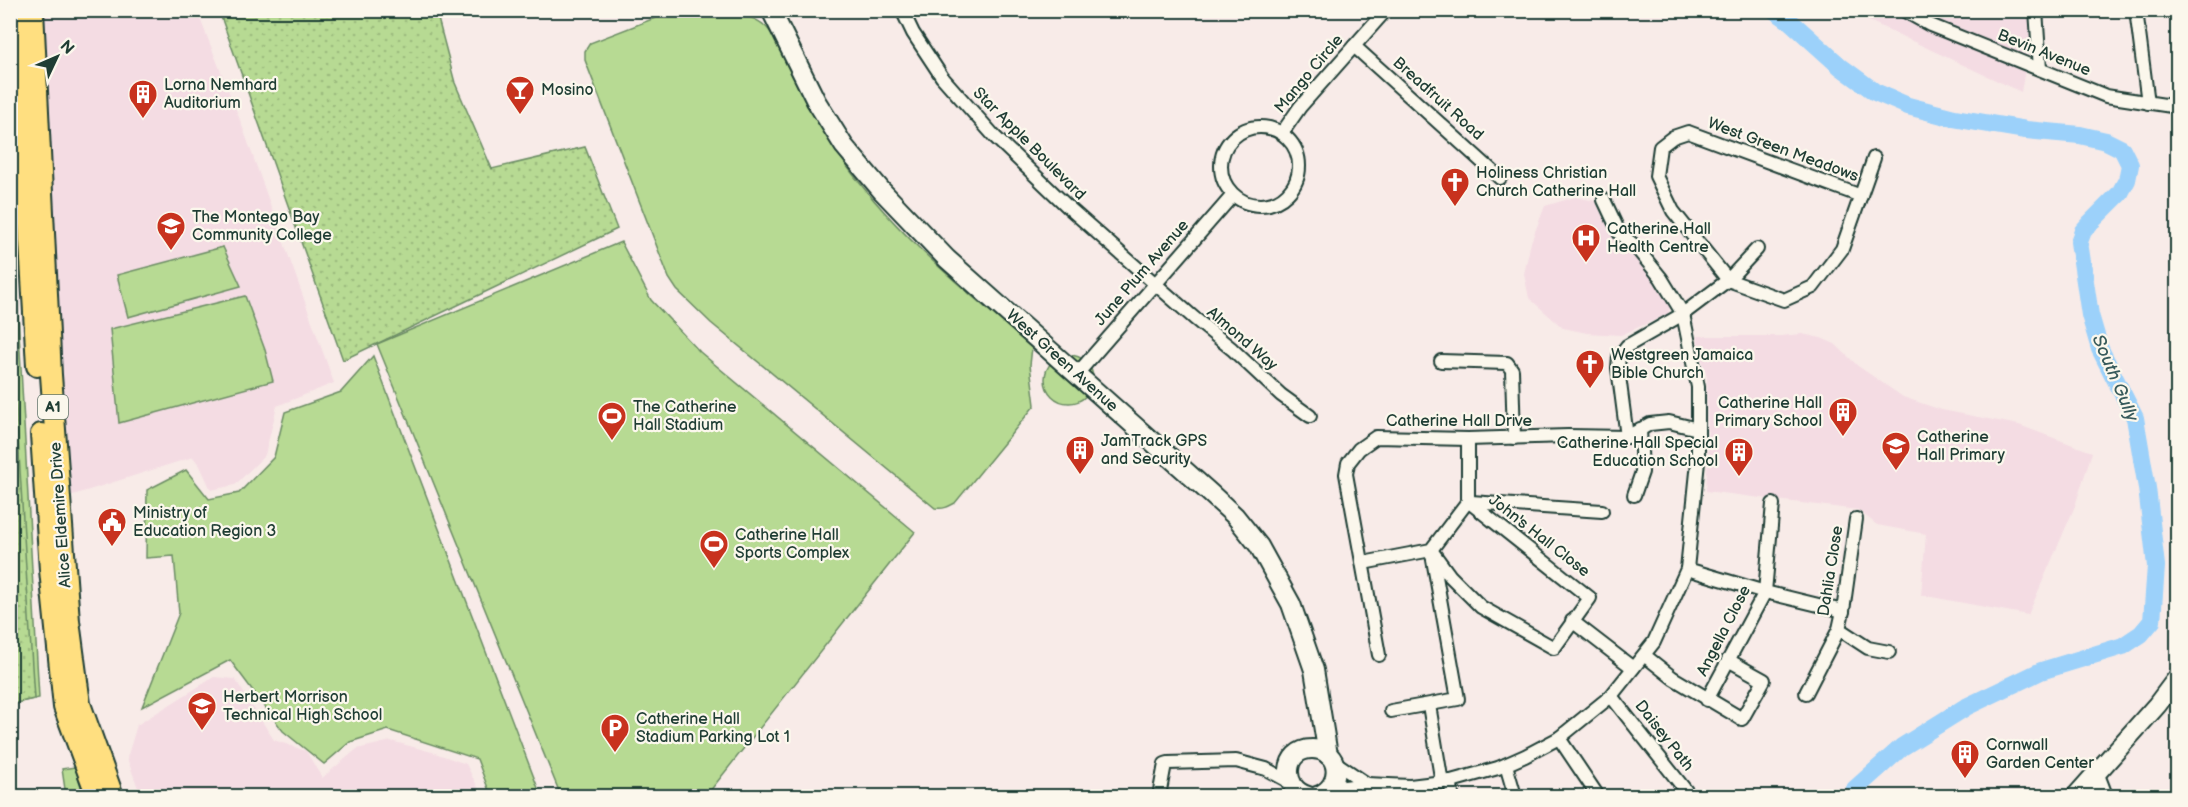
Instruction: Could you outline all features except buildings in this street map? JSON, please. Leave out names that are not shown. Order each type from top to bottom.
[{"type":"main road","name":"Alice Eldemire Drive","points":[[17,10],[49,548],[64,707],[97,796]]},
{"type":"main road","name":"Alice Eldemire Drive","points":[[33,10],[51,375],[69,621],[80,704],[113,796]]},
{"type":"street","name":"West Green Avenue","points":[[771,10],[816,101],[852,155],[882,191],[947,259],[1235,516],[1259,546],[1291,604],[1314,670],[1319,691],[1322,723],[1331,758]]},
{"type":"street","name":"Star Apple Boulevard","points":[[902,10],[913,33],[931,61],[972,113],[1068,207],[1155,283]]},
{"type":"street","name":"Mango Circle","points":[[1282,133],[1300,107],[1386,10]]},
{"type":"street","name":"Bevin Avenue","points":[[1904,10],[1930,25],[2106,96],[2178,107]]},
{"type":"street","points":[[2036,10],[2040,69]]},
{"type":"street","points":[[2136,10],[2148,103]]},
{"type":"street","name":"Breadfruit Road","points":[[1354,46],[1500,178]]},
{"type":"street","points":[[1256,126],[1270,127],[1282,133],[1293,145],[1299,160],[1298,177],[1290,191],[1275,202],[1257,206],[1248,204],[1233,195],[1225,184],[1221,166],[1224,148],[1232,137],[1256,126]]},
{"type":"street","name":"West Green Meadows","points":[[1688,132],[1861,196],[1842,249],[1813,287],[1784,300],[1728,280],[1673,211],[1656,176],[1660,147],[1673,137],[1688,132]]},
{"type":"street","points":[[1861,196],[1874,158]]},
{"type":"street","name":"June Plum Avenue","points":[[1077,374],[1233,195]]},
{"type":"street","points":[[1266,769],[1315,749],[1367,784],[1391,791],[1446,782],[1506,765],[1559,738],[1611,696],[1654,642],[1687,569],[1698,462],[1698,387],[1683,314],[1661,278],[1634,245],[1620,234],[1604,200]]},
{"type":"street","points":[[1698,429],[1670,422],[1650,424],[1627,437],[1618,368],[1619,356],[1627,346],[1683,314],[1728,280],[1757,249]]},
{"type":"street","name":"Almond Way","points":[[1155,283],[1281,395],[1310,416]]},
{"type":"street","points":[[1441,361],[1507,363],[1510,366],[1514,438]]},
{"type":"street","points":[[1634,495],[1642,472],[1640,429]]},
{"type":"street","name":"Catherine Hall Drive","points":[[1378,655],[1346,474],[1348,463],[1359,449],[1376,437],[1468,439],[1627,437]]},
{"type":"street","points":[[1363,563],[1431,550],[1468,501],[1468,439]]},
{"type":"street","points":[[1468,501],[1602,511]]},
{"type":"street","name":"John's Hall Close","points":[[1468,501],[1590,598],[1572,621]]},
{"type":"street","name":"Angella Close","points":[[1707,700],[1765,592],[1773,504]]},
{"type":"street","name":"Dahlia Close","points":[[1806,693],[1839,629],[1856,519]]},
{"type":"street","points":[[1431,550],[1450,576],[1480,607],[1554,648],[1572,621],[1633,668]]},
{"type":"street","points":[[1390,711],[1458,699],[1431,550]]},
{"type":"street","points":[[1687,569],[1765,592],[1843,611]]},
{"type":"street","points":[[1839,629],[1868,648],[1889,652]]},
{"type":"street","points":[[1644,655],[1673,678],[1742,719],[1764,682],[1763,679],[1728,660]]},
{"type":"street","points":[[2076,796],[2157,705],[2178,677]]},
{"type":"street","name":"Daisey Path","points":[[1611,696],[1690,796]]},
{"type":"street","points":[[1429,705],[1446,782],[1452,796]]},
{"type":"street","points":[[1311,793],[1288,771],[1322,723]]},
{"type":"street","points":[[1559,738],[1598,796]]},
{"type":"street","points":[[1311,793],[1336,776],[1331,758]]},
{"type":"street","points":[[1159,796],[1166,763],[1236,761],[1266,769],[1311,793],[1367,784]]},
{"type":"street","points":[[1506,765],[1515,796]]},
{"type":"street","points":[[2095,775],[2103,796]]},
{"type":"shaded area","name":"The Montego Bay Community College","points":[[41,11],[197,11],[240,120],[334,383],[277,406],[265,455],[235,485],[211,490],[200,466],[193,457],[70,496]]},
{"type":"shaded area","points":[[1848,11],[2029,11],[2030,42],[2021,92]]},
{"type":"shaded area","name":"Catherine Hall Health Centre","points":[[1575,197],[1595,201],[1605,221],[1635,257],[1654,269],[1671,304],[1668,314],[1621,335],[1587,333],[1563,328],[1529,298],[1524,274],[1531,242],[1545,206]]},
{"type":"shaded area","name":"Catherine Hall Primary","points":[[1802,334],[1835,344],[1858,366],[1903,397],[1942,410],[2019,425],[2092,452],[2075,506],[2028,615],[1921,595],[1926,534],[1877,525],[1858,510],[1706,491],[1707,377],[1698,347],[1698,336]]},
{"type":"shaded area","name":"Herbert Morrison Technical High School","points":[[214,677],[235,679],[274,740],[306,751],[322,778],[357,749],[391,741],[466,764],[482,796],[141,796],[127,758],[137,725]]},
{"type":"green space","points":[[219,11],[436,11],[455,83],[492,169],[585,147],[617,229],[343,360]]},
{"type":"green space","points":[[673,11],[721,11],[745,16],[765,26],[776,41],[825,133],[857,180],[903,232],[928,256],[1032,347],[1030,365],[1035,405],[955,503],[935,508],[711,323],[677,290],[669,278],[585,60],[585,51],[590,43]]},
{"type":"green space","points":[[10,222],[13,222],[39,698],[11,704]]},
{"type":"green space","name":"The Catherine Hall Stadium","points":[[621,242],[651,300],[700,352],[915,532],[706,796],[561,796],[377,344]]},
{"type":"green space","points":[[223,247],[241,286],[128,317],[117,275]]},
{"type":"green space","points":[[245,296],[265,350],[273,381],[119,423],[110,329]]},
{"type":"green space","points":[[10,307],[34,699],[11,704],[10,704]]},
{"type":"green space","points":[[1064,355],[1074,355],[1086,362],[1093,374],[1093,384],[1086,396],[1074,403],[1064,403],[1049,392],[1045,384],[1045,374],[1056,359]]},
{"type":"green space","points":[[373,356],[541,796],[491,796],[477,759],[388,730],[350,742],[324,764],[283,731],[230,660],[142,707],[179,613],[174,556],[146,558],[147,490],[186,470],[209,499],[239,493],[274,457],[285,412],[341,392]]},
{"type":"green space","points":[[75,767],[84,796],[66,796],[62,769]]},
{"type":"waterway","name":"South Gully","points":[[1774,10],[1791,22],[1841,67],[1875,92],[1908,106],[1954,118],[2026,130],[2080,135],[2106,141],[2122,149],[2130,165],[2127,180],[2120,193],[2083,231],[2079,242],[2090,315],[2100,349],[2135,418],[2147,488],[2156,566],[2152,621],[2141,634],[2123,646],[2041,671],[1966,707],[1902,747],[1855,789],[1851,796]]},
{"type":"place","name":"Mosino","points":[[520,116]]},
{"type":"place","name":"Lorna Nemhard Auditorium","points":[[143,120]]},
{"type":"place","name":"Holiness Christian Church Catherine Hall","points":[[1455,208]]},
{"type":"place","name":"The Montego Bay Community College","points":[[171,252]]},
{"type":"place","name":"Catherine Hall Health Centre","points":[[1586,264]]},
{"type":"place","name":"Westgreen Jamaica Bible Church","points":[[1590,390]]},
{"type":"place","name":"Catherine Hall Primary School","points":[[1843,438]]},
{"type":"place","name":"The Catherine Hall Stadium","points":[[612,442]]},
{"type":"place","name":"Catherine Hall Primary","points":[[1896,472]]},
{"type":"place","name":"JamTrack GPS and Security","points":[[1080,476]]},
{"type":"place","name":"Catherine Hall Special Education School","points":[[1739,478]]},
{"type":"place","name":"Ministry of Education Region 3","points":[[112,548]]},
{"type":"place","name":"Catherine Hall Sports Complex","points":[[714,570]]},
{"type":"place","name":"Herbert Morrison Technical High School","points":[[202,732]]},
{"type":"place","name":"Catherine Hall Stadium Parking Lot 1","points":[[615,754]]},
{"type":"place","name":"Cornwall Garden Center","points":[[1965,780]]}]
